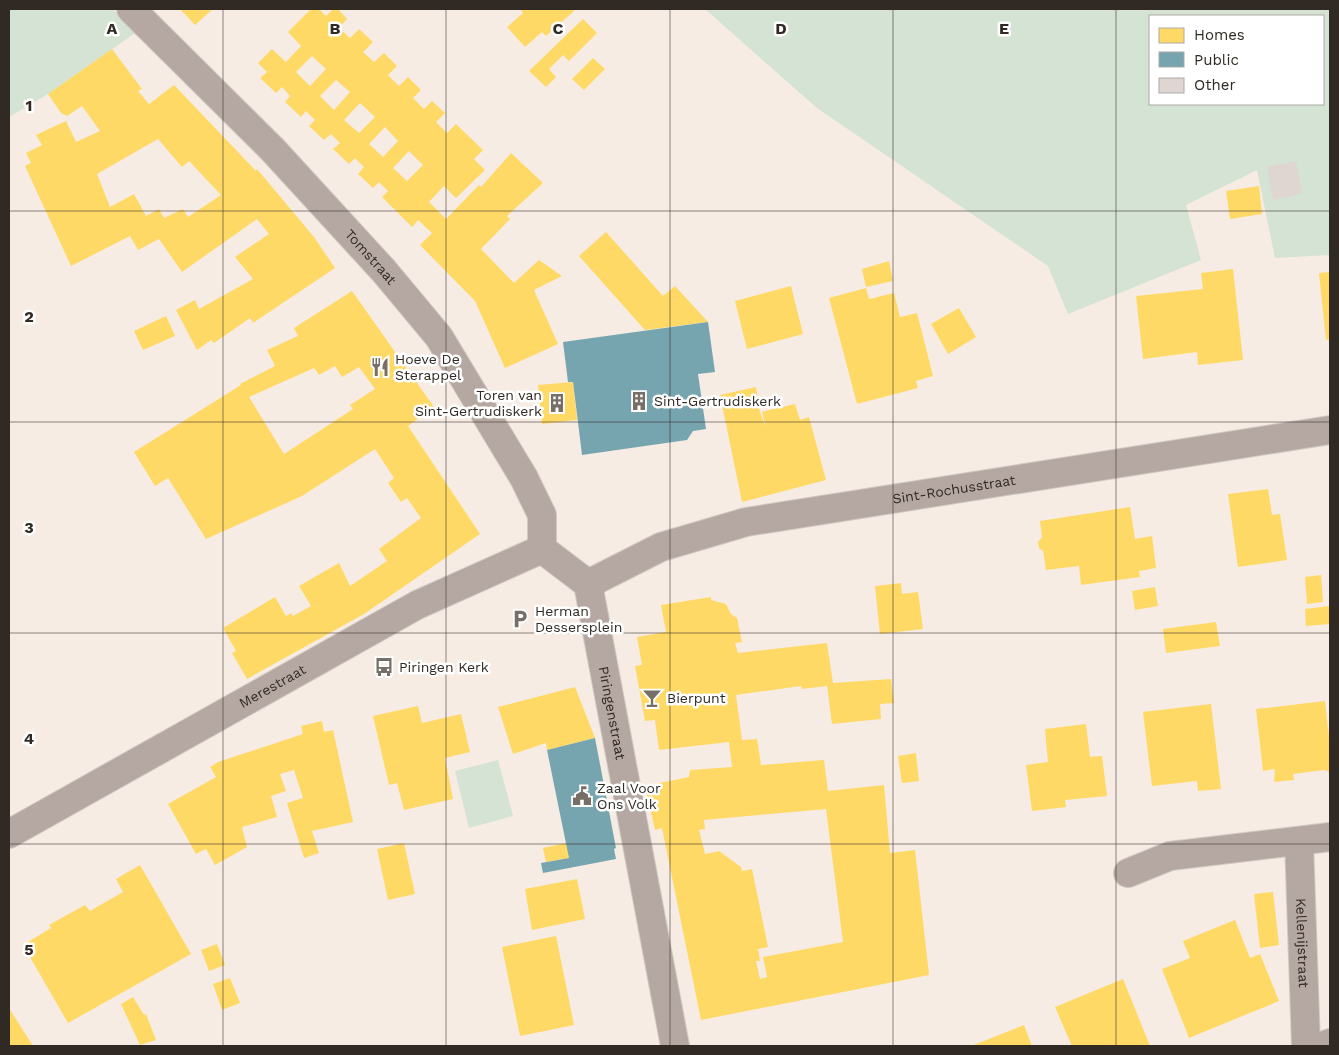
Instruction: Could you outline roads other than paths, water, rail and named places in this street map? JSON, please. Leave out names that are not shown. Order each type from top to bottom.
[{"type":"street","name":"Tomstraat","points":[[131,9],[273,150],[384,271],[439,336],[524,478],[542,515],[542,549]]},
{"type":"street","name":"Sint-Rochusstraat","points":[[588,584],[661,547],[746,522],[1330,430]]},
{"type":"street","points":[[542,549],[588,584]]},
{"type":"street","name":"Merestraat","points":[[9,834],[417,605],[542,549]]},
{"type":"street","name":"Piringenstraat","points":[[588,584],[675,1046]]},
{"type":"street","points":[[1128,873],[1170,856],[1330,837]]},
{"type":"street","name":"Kellenijstraat","points":[[1298,841],[1306,1046]]},
{"type":"street","points":[[1322,1046],[1330,1043]]},
{"type":"place","name":"Hoeve De Sterappel","points":[[380,367]]},
{"type":"place","name":"Sint-Gertrudiskerk","points":[[639,401]]},
{"type":"place","name":"Toren van Sint-Gertrudiskerk","points":[[557,403]]},
{"type":"place","name":"Herman Dessersplein","points":[[520,619]]},
{"type":"place","name":"Piringen Kerk","points":[[384,667]]},
{"type":"place","name":"Bierpunt","points":[[652,698]]},
{"type":"place","name":"Zaal Voor Ons Volk","points":[[582,796]]}]
